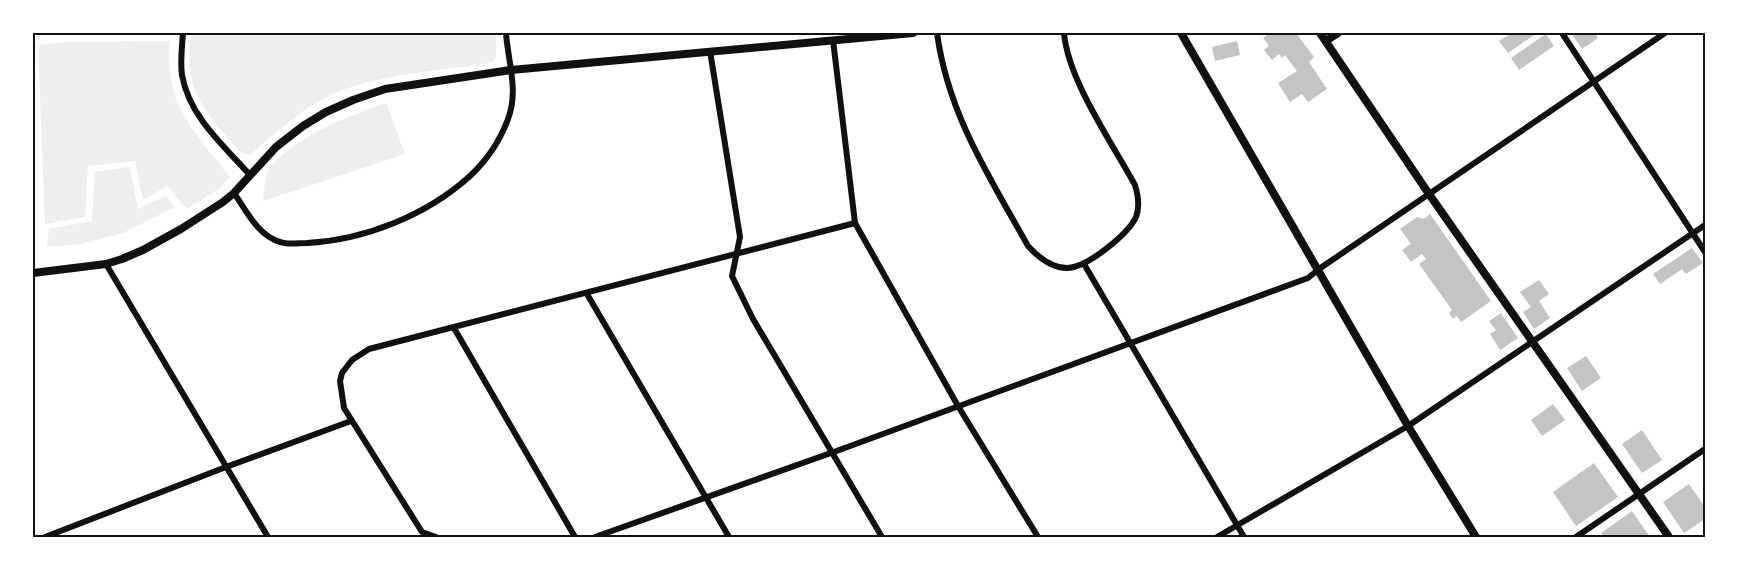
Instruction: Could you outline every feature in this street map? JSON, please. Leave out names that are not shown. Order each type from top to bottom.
[{"type":"street","points":[[183,33],[182,75],[188,95],[197,114],[216,139],[249,174]]},
{"type":"street","points":[[234,193],[261,231],[279,242],[295,244],[341,239],[388,225],[449,192],[470,175],[490,154],[510,116],[513,92],[506,33]]},
{"type":"street","points":[[33,273],[106,264],[143,250],[181,229],[234,193],[276,147],[303,126],[353,100],[397,87],[511,70],[914,33]]},
{"type":"street","points":[[937,33],[952,101],[964,132],[1028,246],[1038,257],[1053,265],[1067,268],[1084,264],[1126,232],[1137,215],[1138,198],[1135,185],[1079,83],[1069,59],[1064,33]]},
{"type":"street","points":[[1181,33],[1408,426],[1476,537]]},
{"type":"street","points":[[1320,33],[1429,194],[1669,537]]},
{"type":"street","points":[[1326,41],[1338,33]]},
{"type":"street","points":[[1562,33],[1705,252]]},
{"type":"street","points":[[595,537],[706,499],[1308,278],[1665,33]]},
{"type":"street","points":[[833,40],[855,223],[958,406],[1038,537]]},
{"type":"street","points":[[710,51],[740,237],[732,276],[736,289],[882,537]]},
{"type":"street","points":[[436,537],[424,535],[344,408],[340,381],[342,373],[352,360],[369,350],[855,223]]},
{"type":"street","points":[[1216,537],[1408,426],[1705,225]]},
{"type":"street","points":[[106,264],[268,537]]},
{"type":"street","points":[[1084,264],[1244,537]]},
{"type":"street","points":[[586,294],[729,537]]},
{"type":"street","points":[[454,328],[575,537]]},
{"type":"street","points":[[45,537],[351,421]]},
{"type":"street","points":[[1576,537],[1705,450]]},
{"type":"shaded area","points":[[192,33],[496,33],[496,58],[491,63],[399,76],[345,89],[307,109],[250,155],[241,153],[208,113],[200,99],[190,70],[189,53]]},
{"type":"shaded area","points":[[170,41],[169,64],[177,100],[193,130],[230,177],[219,189],[187,209],[167,186],[143,200],[135,161],[88,166],[85,217],[45,224],[38,45],[66,42]]},
{"type":"shaded area","points":[[386,103],[405,154],[263,201],[265,182],[272,165],[295,145],[325,128]]},
{"type":"shaded area","points":[[130,167],[138,209],[166,196],[175,207],[123,233],[80,244],[47,247],[49,229],[92,221],[95,172]]},
{"type":"building","points":[[1270,33],[1296,33],[1314,57],[1309,62],[1327,89],[1308,102],[1302,94],[1290,102],[1278,83],[1297,71],[1285,55],[1282,58],[1279,54],[1272,60],[1264,50],[1269,46],[1263,38]]},
{"type":"building","points":[[1512,33],[1537,33],[1508,53],[1499,41]]},
{"type":"building","points":[[1571,33],[1595,33],[1598,38],[1582,49]]},
{"type":"building","points":[[1546,34],[1554,46],[1519,70],[1511,58]]},
{"type":"building","points":[[1237,41],[1240,55],[1215,61],[1212,47]]},
{"type":"building","points":[[1430,214],[1491,301],[1461,322],[1457,316],[1453,319],[1449,313],[1452,310],[1419,264],[1426,259],[1422,254],[1411,262],[1402,250],[1411,244],[1400,229],[1417,217],[1424,219]]},
{"type":"building","points":[[1692,248],[1703,263],[1686,274],[1682,269],[1660,284],[1653,274]]},
{"type":"building","points":[[1539,280],[1549,294],[1539,301],[1550,318],[1534,329],[1523,312],[1531,307],[1520,292]]},
{"type":"building","points":[[1501,313],[1518,338],[1500,350],[1490,334],[1496,330],[1489,321]]},
{"type":"building","points":[[1586,356],[1601,378],[1582,391],[1567,368]]},
{"type":"building","points":[[1553,404],[1565,420],[1542,436],[1531,420]]},
{"type":"building","points":[[1642,430],[1662,460],[1642,473],[1622,444]]},
{"type":"building","points":[[1594,463],[1618,497],[1576,526],[1553,492]]},
{"type":"building","points":[[1689,484],[1705,507],[1705,519],[1684,533],[1663,502]]},
{"type":"building","points":[[1632,511],[1650,537],[1604,537],[1601,533]]}]
